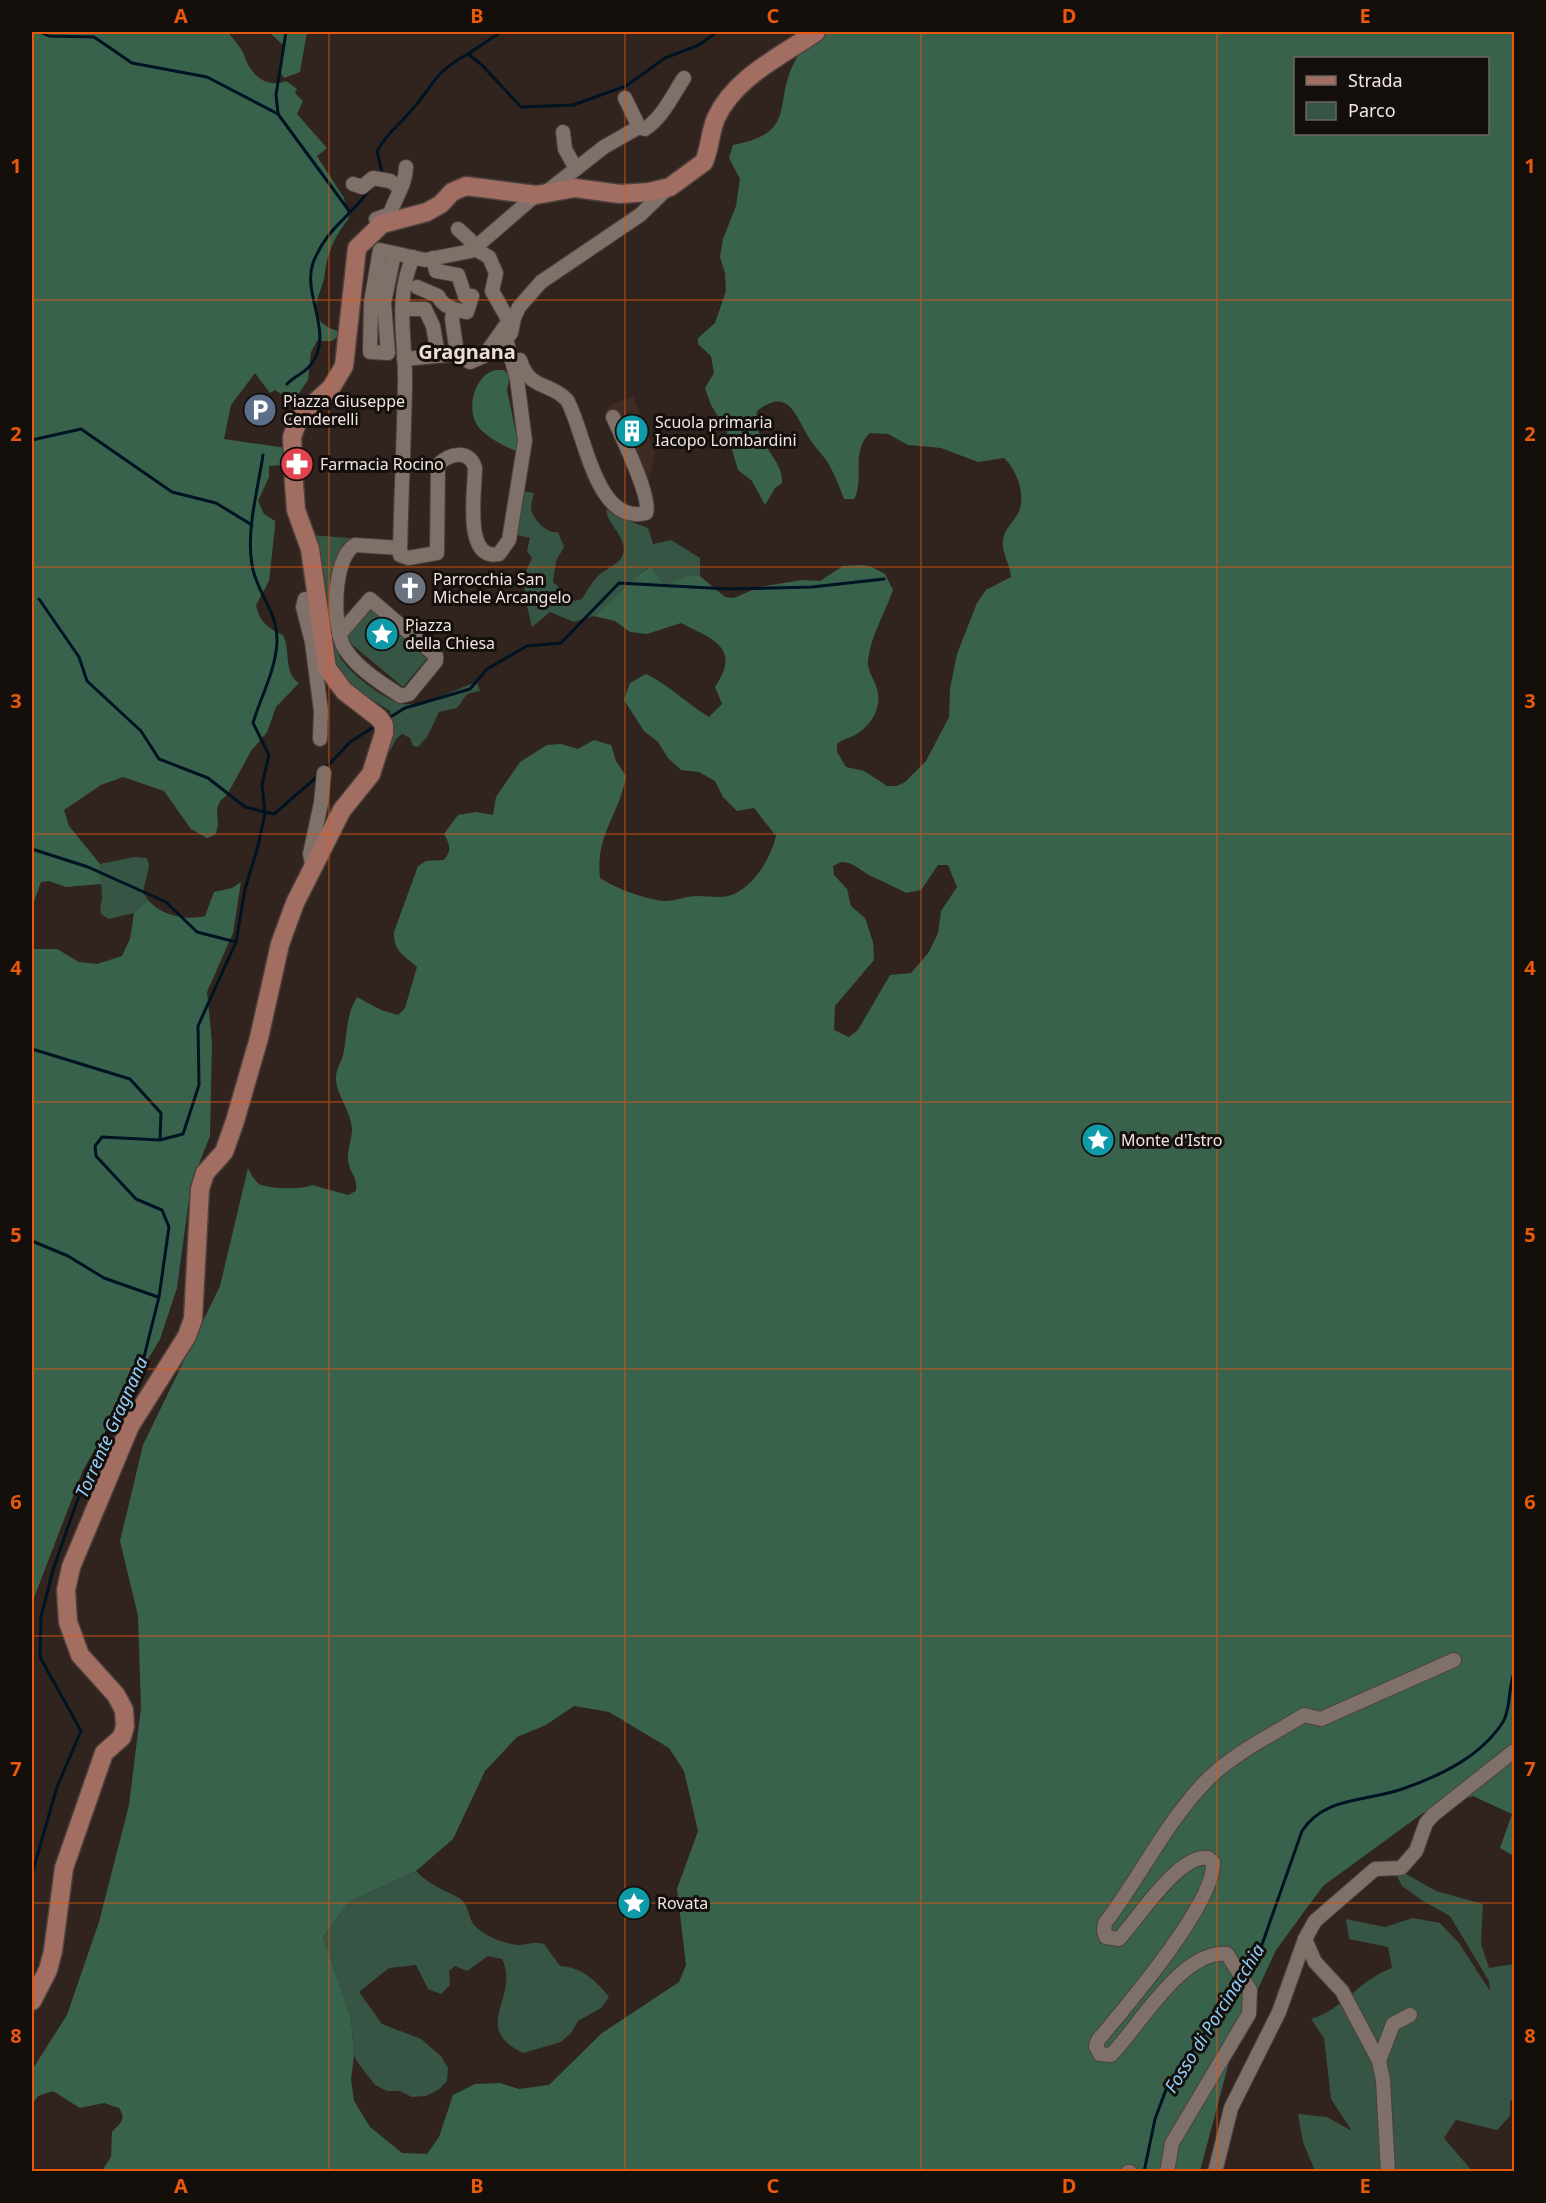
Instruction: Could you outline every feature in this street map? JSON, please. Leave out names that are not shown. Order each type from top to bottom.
[{"type":"main road","points":[[32,2001],[48,1970],[53,1951],[64,1868],[104,1753],[122,1737],[125,1726],[124,1710],[116,1695],[80,1655],[68,1622],[66,1590],[71,1568],[130,1425],[186,1336],[193,1319],[200,1189],[205,1173],[224,1152],[235,1121],[259,1038],[280,944],[295,903],[342,810],[371,774],[382,743],[381,721],[344,691],[334,679],[323,657],[310,549],[296,510],[292,437],[302,414],[331,388],[344,366],[357,248],[382,224],[427,212],[441,204],[452,192],[466,186],[540,195],[575,188],[620,194],[649,192],[670,187],[704,162],[715,120],[725,100],[736,86],[816,32]]},
{"type":"street","points":[[625,98],[639,127],[645,129],[655,122],[684,78]]},
{"type":"street","points":[[388,353],[370,352],[371,302],[380,250],[425,260],[435,264],[463,274],[465,296],[472,296],[467,312],[454,310],[441,303],[438,296],[422,289],[435,264],[471,251],[604,147],[639,127]]},
{"type":"street","points":[[563,132],[565,149],[576,170]]},
{"type":"street","points":[[353,184],[362,187],[373,178],[395,184],[406,177],[406,167]]},
{"type":"street","points":[[357,248],[363,232],[376,218],[390,214],[395,184]]},
{"type":"street","points":[[413,257],[405,275],[400,320],[404,359],[400,555],[408,558],[437,553],[438,465],[451,455],[463,454],[474,463],[475,468],[475,541],[483,551],[493,555],[499,554],[506,547],[524,460],[525,441],[517,379],[506,339],[519,307],[542,282],[640,214],[670,187]]},
{"type":"street","points":[[458,229],[470,240],[473,248],[489,257],[496,273],[492,291],[511,325],[524,374],[538,384],[562,394],[571,407],[593,470],[614,506],[627,512],[646,513],[648,509],[645,495],[614,417]]},
{"type":"street","points":[[403,309],[425,309],[433,326],[438,355]]},
{"type":"street","points":[[454,310],[452,319],[457,354]]},
{"type":"street","points":[[404,359],[457,354],[470,363],[484,357],[511,325]]},
{"type":"street","points":[[339,635],[370,599],[437,659],[409,694],[401,696],[354,661],[339,635],[336,592],[345,554],[355,545],[400,548]]},
{"type":"street","points":[[319,629],[313,627],[305,599],[303,606],[312,642],[321,711],[320,739]]},
{"type":"street","points":[[313,870],[310,854],[321,803],[324,773]]},
{"type":"street","points":[[1167,2172],[1172,2142],[1249,2014],[1250,1990],[1227,1954],[1219,1953],[1183,1972],[1161,1993],[1110,2055],[1100,2054],[1096,2046],[1098,2040],[1132,2001],[1201,1904],[1213,1875],[1213,1862],[1208,1858],[1199,1858],[1162,1886],[1119,1939],[1106,1937],[1105,1923],[1125,1897],[1179,1814],[1209,1778],[1235,1757],[1304,1715],[1321,1719],[1454,1660]]},
{"type":"street","points":[[1215,2172],[1231,2108],[1280,2012],[1305,1939],[1315,1921],[1329,1906],[1375,1869],[1401,1868],[1416,1851],[1426,1822],[1515,1751]]},
{"type":"street","points":[[1305,1939],[1315,1962],[1342,1991],[1379,2061],[1383,2080],[1388,2172]]},
{"type":"street","points":[[1379,2061],[1393,2024],[1410,2015]]},
{"type":"shaded area","points":[[633,396],[655,453],[651,471],[639,492],[606,414],[611,404]]},
{"type":"green space","points":[[32,32],[228,32],[241,49],[254,74],[271,83],[286,81],[297,89],[295,93],[303,101],[297,114],[327,148],[317,156],[344,198],[349,218],[330,251],[316,305],[319,319],[337,331],[337,337],[332,341],[317,341],[311,352],[308,380],[293,402],[275,390],[270,393],[255,373],[231,405],[224,439],[286,448],[286,465],[269,466],[269,477],[258,501],[264,514],[275,521],[275,527],[269,581],[256,605],[259,616],[265,624],[283,635],[291,673],[299,683],[276,707],[267,732],[251,751],[227,795],[220,801],[217,809],[218,826],[215,835],[207,838],[191,829],[164,791],[123,777],[101,785],[64,810],[69,826],[100,864],[101,884],[66,887],[49,881],[41,882],[32,907]]},
{"type":"green space","points":[[269,32],[307,32],[300,72],[284,78],[280,72],[283,45]]},
{"type":"green space","points":[[828,32],[1514,32],[1514,1856],[1500,1848],[1512,1814],[1473,1796],[1423,1813],[1323,1886],[1276,1950],[1236,2036],[1200,2171],[102,2171],[111,2157],[112,2132],[120,2124],[122,2118],[119,2108],[104,2103],[80,2108],[53,2091],[38,2096],[32,2105],[32,2070],[67,2015],[99,1922],[129,1805],[141,1708],[138,1616],[120,1541],[143,1445],[220,1286],[248,1168],[256,1181],[264,1186],[293,1188],[312,1185],[348,1195],[356,1191],[356,1183],[348,1161],[351,1123],[337,1087],[336,1074],[343,1055],[350,1012],[357,997],[381,1010],[398,1015],[405,1008],[417,967],[398,949],[394,932],[418,866],[426,861],[444,860],[449,847],[444,834],[458,815],[476,812],[493,815],[496,797],[520,762],[547,745],[561,744],[578,749],[594,740],[611,745],[616,761],[626,776],[623,790],[604,837],[599,863],[600,878],[631,893],[665,901],[693,896],[728,896],[745,887],[757,875],[771,852],[776,836],[754,808],[737,811],[723,797],[715,781],[699,772],[681,770],[668,758],[658,742],[644,731],[624,700],[630,683],[646,674],[709,717],[722,704],[715,687],[723,673],[725,662],[720,646],[681,623],[647,634],[630,632],[615,621],[594,616],[638,575],[650,567],[665,586],[688,575],[700,576],[725,597],[734,598],[759,587],[802,580],[820,581],[843,566],[870,566],[885,574],[893,590],[875,633],[868,660],[869,670],[878,694],[877,708],[865,727],[837,744],[837,752],[846,767],[864,771],[887,786],[904,783],[926,761],[949,717],[950,689],[957,654],[977,603],[986,590],[1011,577],[1003,549],[1003,540],[1019,511],[1021,497],[1016,475],[1004,458],[978,462],[941,448],[908,445],[888,434],[870,433],[861,448],[857,491],[854,499],[844,499],[829,465],[809,438],[795,413],[784,402],[777,401],[757,411],[756,422],[759,432],[778,466],[782,483],[775,488],[765,505],[752,481],[738,470],[726,429],[711,405],[705,388],[714,373],[711,356],[698,344],[698,338],[715,323],[726,291],[725,273],[720,257],[723,239],[736,206],[740,179],[729,158],[733,145],[754,139],[768,132],[776,124],[789,75],[798,55]],"holes":[[[841,862],[851,864],[906,893],[921,890],[938,865],[948,865],[957,887],[941,911],[938,933],[929,952],[911,973],[890,975],[858,1030],[849,1037],[834,1030],[835,1006],[874,960],[873,942],[865,918],[851,906],[847,889],[834,875],[833,866]],[[574,1706],[609,1712],[669,1748],[684,1771],[698,1831],[677,1889],[686,1965],[679,1982],[602,2033],[549,2085],[519,2089],[500,2083],[475,2084],[453,2095],[439,2137],[427,2154],[402,2153],[370,2127],[354,2101],[351,2080],[354,2055],[351,2018],[323,1937],[349,1902],[416,1871],[453,1839],[485,1771],[517,1737],[546,1725]]]},
{"type":"green space","points":[[504,370],[510,376],[507,390],[519,448],[516,451],[484,433],[477,425],[472,410],[474,393],[478,385],[489,373]]},
{"type":"green space","points":[[522,491],[534,493],[531,508],[537,521],[544,528],[558,532],[564,547],[556,561],[553,582],[574,601],[582,599],[596,578],[617,562],[623,554],[622,541],[606,509],[616,516],[648,528],[653,544],[671,540],[700,558],[700,576],[688,575],[665,587],[649,567],[594,616],[574,622],[550,612],[532,627],[524,594],[525,584],[518,580],[521,574],[525,573],[532,558],[527,551],[530,538],[513,534]]},
{"type":"green space","points":[[310,535],[361,539],[344,543],[338,553],[333,574],[338,652],[343,662],[358,677],[386,697],[403,704],[419,703],[477,682],[480,691],[467,694],[457,708],[439,712],[427,737],[418,747],[413,746],[410,738],[402,734],[396,739],[390,751],[386,752],[392,719],[390,711],[357,690],[334,665]]},
{"type":"green space","points":[[371,604],[431,654],[403,687],[343,637]]},
{"type":"green space","points":[[134,857],[147,858],[149,866],[143,892],[148,900],[134,913],[109,919],[101,914],[100,909],[102,899],[100,864]]},
{"type":"green space","points":[[241,882],[233,933],[207,992],[212,1043],[210,1136],[191,1184],[177,1288],[160,1339],[83,1470],[32,1603],[32,949],[57,949],[79,962],[97,964],[122,956],[130,939],[134,913],[148,900],[160,910],[174,916],[189,918],[205,916],[214,892],[232,888]]},
{"type":"green space","points":[[1392,1866],[1436,1891],[1483,1904],[1481,1944],[1489,1968],[1514,1964],[1514,2102],[1510,2100],[1510,2116],[1497,2130],[1456,2120],[1444,2138],[1472,2171],[1315,2171],[1303,2142],[1298,2114],[1327,2117],[1352,2131],[1331,2099],[1324,2038],[1311,2019],[1332,2009],[1369,1980],[1392,1968],[1388,1947],[1349,1939],[1346,1919],[1385,1927],[1413,1918],[1440,1923],[1459,1943],[1490,1991],[1489,1981],[1450,1916],[1402,1886]]},
{"type":"green space","points":[[416,1871],[431,1883],[462,1900],[472,1922],[480,1931],[492,1938],[511,1944],[544,1944],[560,1966],[575,1969],[588,1976],[609,1997],[601,2008],[578,2021],[571,2033],[561,2042],[523,2053],[507,2043],[500,2033],[499,2011],[506,1986],[506,1973],[502,1959],[488,1956],[467,1971],[455,1966],[449,1971],[450,1985],[441,1994],[428,1989],[416,1965],[389,1968],[359,1992],[382,2024],[421,2039],[441,2056],[448,2068],[447,2081],[438,2090],[426,2096],[412,2097],[400,2091],[387,2091],[375,2085],[354,2055],[351,2018],[323,1937],[349,1902]]},
{"type":"waterway","points":[[40,32],[49,36],[94,37],[132,63],[207,77],[278,114],[350,212]]},
{"type":"waterway","points":[[278,113],[276,95],[286,32]]},
{"type":"waterway","points":[[468,54],[501,32]]},
{"type":"waterway","name":"Torrente Gragnana","points":[[379,176],[382,172],[377,151],[385,139],[418,103],[434,80],[447,67],[468,54],[482,65],[521,107],[573,105],[626,86],[665,58],[699,45],[717,32]]},
{"type":"waterway","name":"Torrente Gragnana","points":[[287,384],[312,363],[318,351],[319,326],[311,288],[313,263],[325,240],[372,186]]},
{"type":"waterway","points":[[32,440],[81,429],[172,492],[216,503],[252,525]]},
{"type":"waterway","name":"Torrente Gragnana","points":[[32,1874],[57,1787],[81,1731],[40,1657],[41,1617],[53,1570],[76,1504],[113,1418],[144,1357],[159,1297],[169,1227],[162,1210],[136,1199],[96,1156],[95,1146],[102,1137],[160,1140],[183,1134],[199,1085],[198,1026],[236,942],[245,889],[265,813],[262,785],[269,755],[253,723],[274,664],[277,643],[274,621],[252,565],[250,538],[263,455]]},
{"type":"waterway","points":[[387,719],[405,708],[470,689],[487,669],[527,646],[561,643],[619,583],[728,589],[812,587],[884,579]]},
{"type":"waterway","points":[[39,599],[79,657],[87,681],[141,731],[159,759],[208,778],[245,807],[274,814],[318,776]]},
{"type":"waterway","points":[[325,769],[350,742],[377,725]]},
{"type":"waterway","points":[[32,849],[88,867],[166,902],[197,932],[236,942]]},
{"type":"waterway","points":[[32,1049],[130,1079],[161,1113],[160,1139]]},
{"type":"waterway","points":[[32,1241],[68,1256],[104,1278],[158,1297]]},
{"type":"waterway","name":"Fosso di Porcinacchia","points":[[1245,1975],[1259,1953],[1302,1831],[1312,1819],[1335,1805],[1419,1783],[1460,1763],[1484,1745],[1503,1722],[1506,1717],[1514,1673]]},
{"type":"waterway","name":"Fosso di Porcinacchia","points":[[1144,2172],[1155,2119],[1167,2087],[1240,1983]]},
{"type":"place","name":"Piazza Giuseppe Cenderelli","points":[[260,410]]},
{"type":"place","name":"Scuola primaria Iacopo Lombardini","points":[[632,431]]},
{"type":"place","name":"Farmacia Rocino","points":[[297,464]]},
{"type":"place","name":"Parrocchia San Michele Arcangelo","points":[[410,588]]},
{"type":"place","name":"Piazza della Chiesa","points":[[382,634]]},
{"type":"place","name":"Monte d'Istro","points":[[1098,1140]]},
{"type":"place","name":"Rovata","points":[[634,1903]]},
{"type":"district","name":"Gragnana","points":[[467,351]]}]
